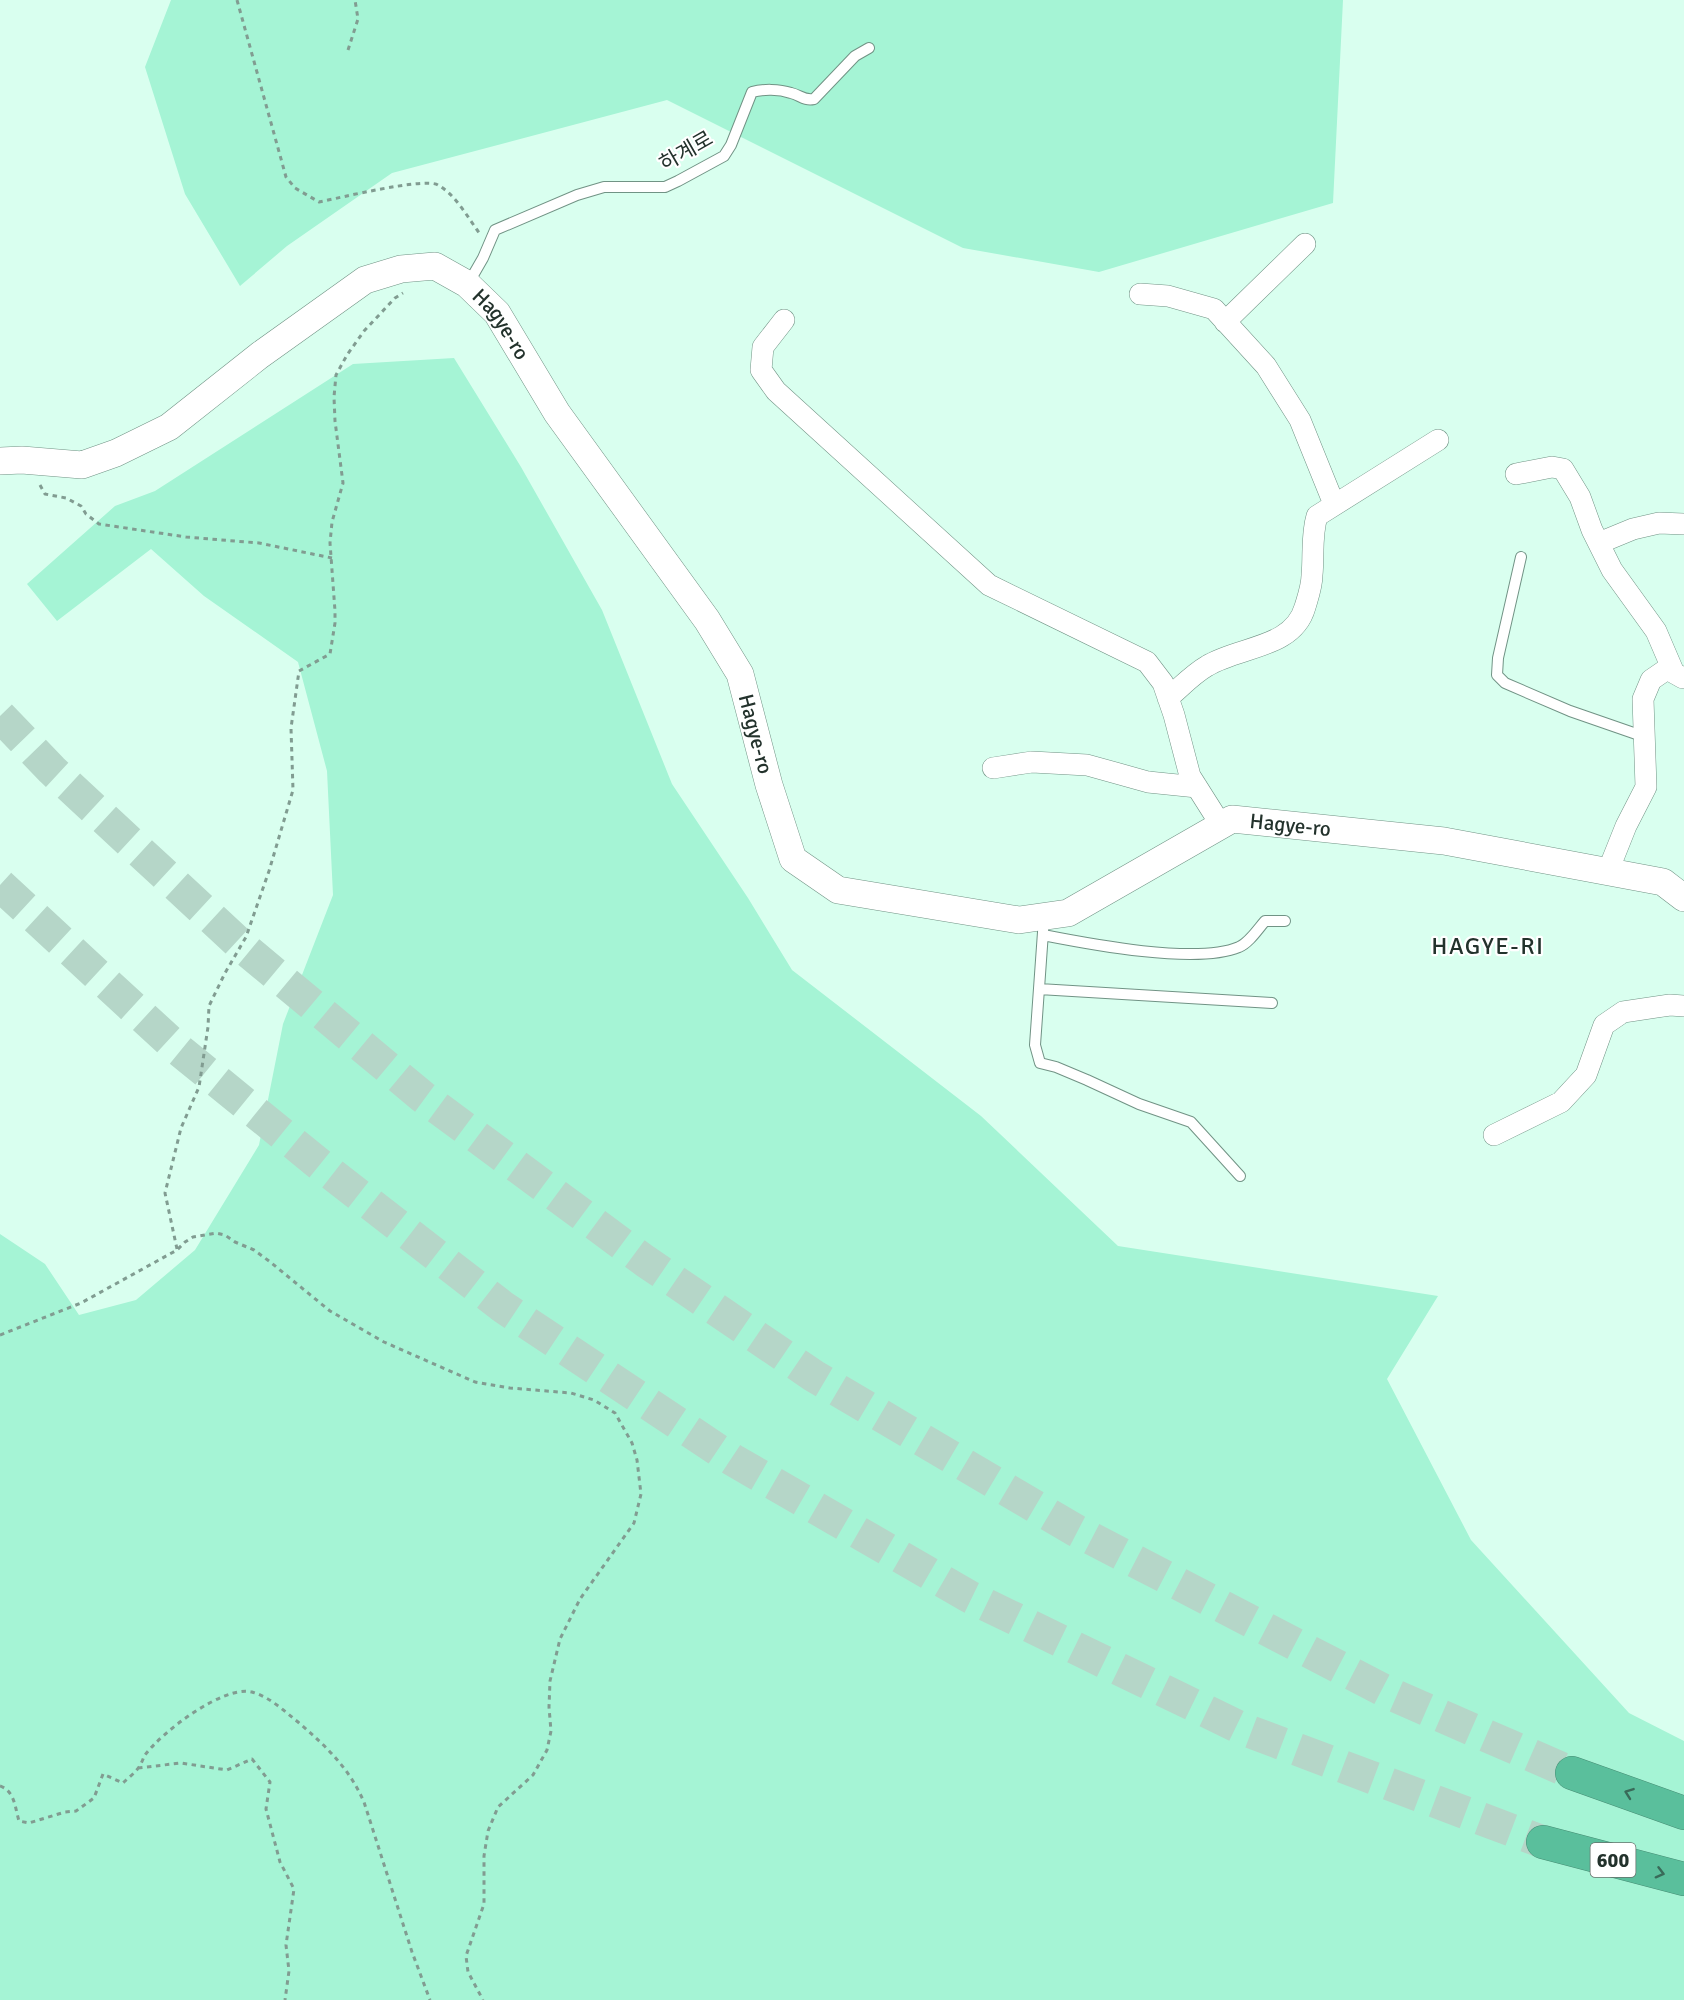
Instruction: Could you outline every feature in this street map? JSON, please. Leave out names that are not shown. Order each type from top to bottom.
[{"type":"highway","points":[[1572,1773],[1684,1813]]},
{"type":"highway","name":"600","points":[[1543,1842],[1684,1879]]},
{"type":"street","points":[[1225,322],[1305,244]]},
{"type":"street","name":"Hagye-ro","points":[[0,461],[82,465],[116,453],[169,427],[260,355],[365,280],[401,269],[435,266],[468,284],[497,313],[557,413],[707,620],[740,674],[769,785],[793,859],[838,890],[1043,926],[1232,819],[1444,841],[1663,882],[1684,897]]},
{"type":"street","points":[[1140,294],[1168,296],[1214,309],[1266,366],[1300,420],[1334,504]]},
{"type":"street","points":[[784,320],[763,347],[761,370],[777,391],[989,585],[1147,662],[1163,683],[1190,776],[1221,825]]},
{"type":"street","points":[[1168,698],[1207,666],[1232,654],[1281,638],[1293,627],[1305,610],[1312,578],[1313,528],[1317,516],[1438,440]]},
{"type":"street","points":[[1516,474],[1552,467],[1563,469],[1580,497],[1612,570],[1656,631],[1679,676]]},
{"type":"street","points":[[1599,543],[1633,529],[1659,523],[1684,524]]},
{"type":"street","points":[[1608,872],[1626,826],[1646,787],[1643,699],[1651,680],[1666,669],[1679,676]]},
{"type":"street","points":[[993,768],[1032,762],[1087,765],[1148,782],[1197,787]]},
{"type":"street","points":[[1494,1135],[1561,1102],[1586,1075],[1604,1025],[1623,1012],[1670,1005],[1684,1006]]},
{"type":"lane","name":"하계로","points":[[468,284],[495,230],[577,195],[604,187],[665,187],[678,181],[724,156],[731,145],[752,92],[760,89],[790,92],[807,100],[814,99],[855,56],[869,48]]},
{"type":"lane","points":[[1521,557],[1498,658],[1497,675],[1505,683],[1570,711],[1645,737]]},
{"type":"lane","points":[[1240,1176],[1191,1122],[1139,1104],[1056,1067],[1040,1063],[1035,1045],[1043,926],[1087,944],[1170,953],[1221,953],[1242,946],[1265,921],[1285,921]]},
{"type":"lane","points":[[1039,989],[1272,1003]]},
{"type":"path","points":[[237,0],[286,177],[295,188],[319,202],[418,183],[436,183],[450,194],[488,244]]},
{"type":"path","points":[[348,50],[358,19],[355,0]]},
{"type":"path","points":[[177,1250],[165,1193],[181,1128],[199,1087],[209,1006],[246,937],[286,817],[293,790],[291,728],[299,671],[330,654],[335,623],[330,543],[332,522],[342,483],[335,421],[336,375],[364,331],[395,298],[404,292]]},
{"type":"path","points":[[35,461],[39,484],[45,494],[66,498],[81,506],[86,514],[99,524],[186,537],[259,543],[332,558]]},
{"type":"path","points":[[0,1335],[81,1303],[177,1250],[193,1237],[216,1233],[225,1235],[254,1250],[330,1311],[384,1342],[475,1382],[510,1388],[571,1393],[594,1400],[615,1413],[632,1443],[637,1460],[640,1494],[634,1523],[580,1599],[560,1639],[550,1681],[551,1731],[547,1750],[533,1775],[498,1807],[488,1831],[484,1856],[484,1904],[466,1956],[468,1972],[483,2000]]},
{"type":"path","points":[[0,1786],[12,1796],[19,1821],[29,1824],[65,1812],[76,1811],[94,1798],[103,1774],[123,1783],[138,1768],[145,1755],[175,1727],[221,1697],[240,1691],[264,1697],[329,1749],[356,1785],[364,1802],[412,1952],[430,2000]]},
{"type":"path","points":[[138,1768],[181,1763],[227,1770],[252,1760],[270,1782],[266,1809],[280,1862],[294,1889],[286,1945],[290,1971],[285,2000]]},
{"type":"green space","points":[[171,0],[1343,0],[1333,203],[1099,272],[963,248],[667,100],[392,173],[287,246],[240,286],[185,194],[145,67]]},
{"type":"green space","points":[[454,358],[521,467],[602,610],[672,784],[748,898],[792,970],[981,1116],[1118,1246],[1438,1296],[1387,1379],[1471,1540],[1629,1713],[1684,1741],[1684,2000],[0,2000],[0,1234],[45,1264],[79,1315],[136,1300],[195,1250],[259,1145],[283,1024],[333,895],[327,771],[298,662],[204,596],[151,549],[57,621],[27,584],[115,506],[155,491],[353,364]]},
{"type":"tunnel","points":[[0,716],[52,770],[244,948],[423,1097],[645,1261],[814,1376],[1075,1530],[1391,1694],[1572,1773]]},
{"type":"tunnel","points":[[0,885],[179,1050],[324,1168],[503,1307],[733,1460],[970,1597],[1243,1729],[1543,1842]]},
{"type":"district","name":"HAGYE-RI","points":[[1488,946]]}]
